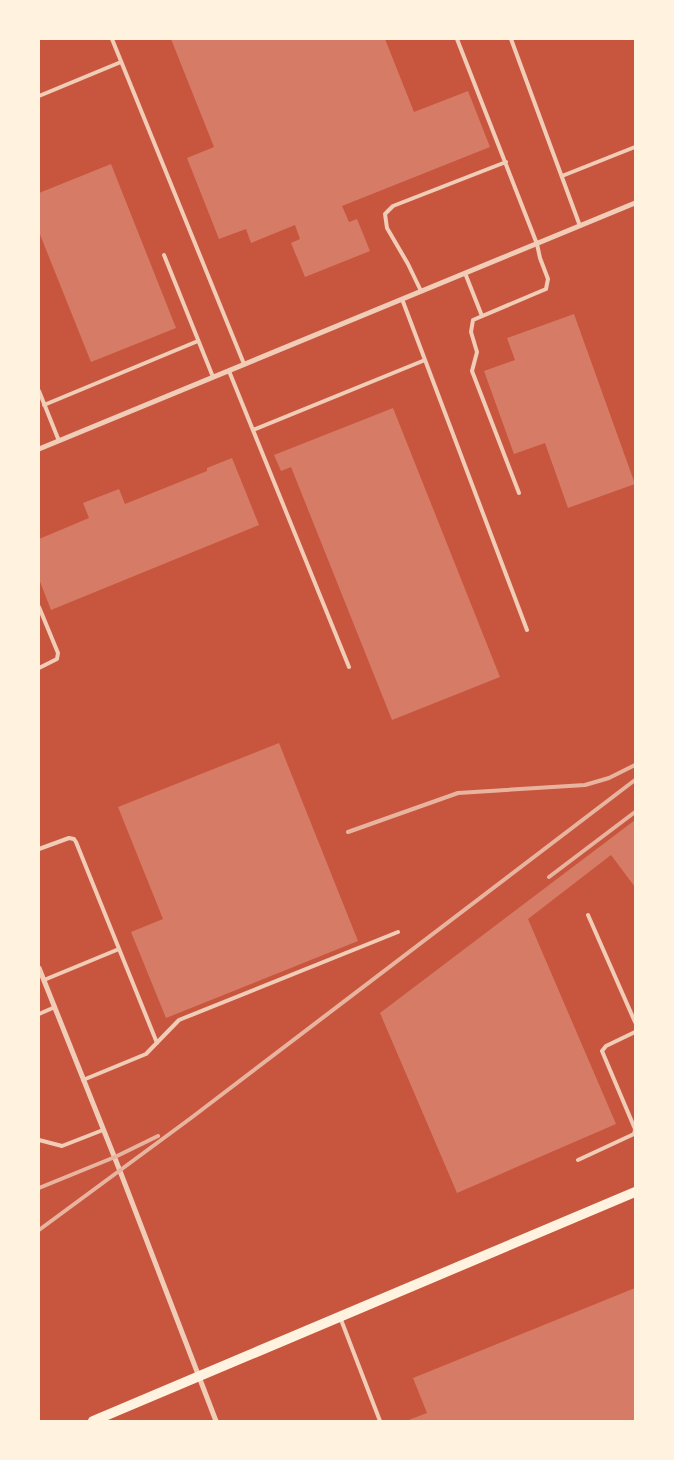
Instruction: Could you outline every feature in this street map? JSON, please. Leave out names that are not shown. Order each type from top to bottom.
[{"type":"main road","points":[[93,1421],[635,1192]]},
{"type":"street","points":[[39,448],[635,203]]},
{"type":"street","points":[[39,968],[216,1421]]},
{"type":"lane","points":[[112,39],[244,364]]},
{"type":"lane","points":[[457,39],[506,162],[548,279],[546,289],[473,320],[471,332],[477,352],[472,371],[519,493]]},
{"type":"lane","points":[[511,39],[580,226]]},
{"type":"lane","points":[[39,96],[121,62]]},
{"type":"lane","points":[[562,176],[635,147]]},
{"type":"lane","points":[[421,291],[387,228],[384,214],[393,206],[506,162]]},
{"type":"lane","points":[[164,255],[213,377]]},
{"type":"lane","points":[[465,273],[482,316]]},
{"type":"lane","points":[[402,299],[527,630]]},
{"type":"lane","points":[[44,405],[198,341]]},
{"type":"lane","points":[[253,430],[425,360]]},
{"type":"lane","points":[[229,371],[349,667]]},
{"type":"lane","points":[[39,391],[59,441]]},
{"type":"lane","points":[[39,607],[58,653],[57,659],[39,668]]},
{"type":"lane","points":[[39,849],[74,838],[157,1042]]},
{"type":"lane","points":[[588,916],[635,1022]]},
{"type":"lane","points":[[83,1080],[146,1054],[179,1020],[398,932]]},
{"type":"lane","points":[[44,980],[119,949]]},
{"type":"lane","points":[[39,1014],[55,1007]]},
{"type":"lane","points":[[578,1160],[634,1134],[635,1129],[602,1051],[606,1046],[635,1032]]},
{"type":"lane","points":[[39,1140],[62,1146],[103,1130]]},
{"type":"lane","points":[[340,1317],[380,1421]]},
{"type":"building","points":[[171,39],[385,39],[414,112],[468,91],[490,147],[342,206],[349,222],[357,219],[370,251],[305,277],[291,243],[300,239],[295,225],[251,243],[246,229],[219,239],[187,158],[214,147]]},
{"type":"building","points":[[111,164],[176,328],[91,362],[39,232],[39,193]]},
{"type":"building","points":[[574,314],[635,484],[568,508],[545,443],[514,454],[484,371],[515,360],[507,338]]},
{"type":"building","points":[[393,408],[500,677],[392,720],[291,467],[281,471],[274,455]]},
{"type":"building","points":[[232,458],[259,525],[51,610],[39,579],[39,539],[89,518],[83,503],[119,489],[125,504],[207,471],[207,468]]},
{"type":"building","points":[[279,743],[358,941],[166,1018],[131,932],[163,919],[118,807]]},
{"type":"building","points":[[635,820],[635,887],[611,855],[528,919],[616,1124],[457,1193],[380,1013]]},
{"type":"building","points":[[635,1288],[635,1421],[406,1421],[427,1413],[413,1378]]},
{"type":"railway","points":[[348,832],[458,793],[585,785],[609,778],[635,765]]},
{"type":"railway","points":[[39,1230],[191,1118],[635,780]]},
{"type":"railway","points":[[549,877],[635,812]]},
{"type":"railway","points":[[39,1188],[115,1157],[158,1136]]}]
